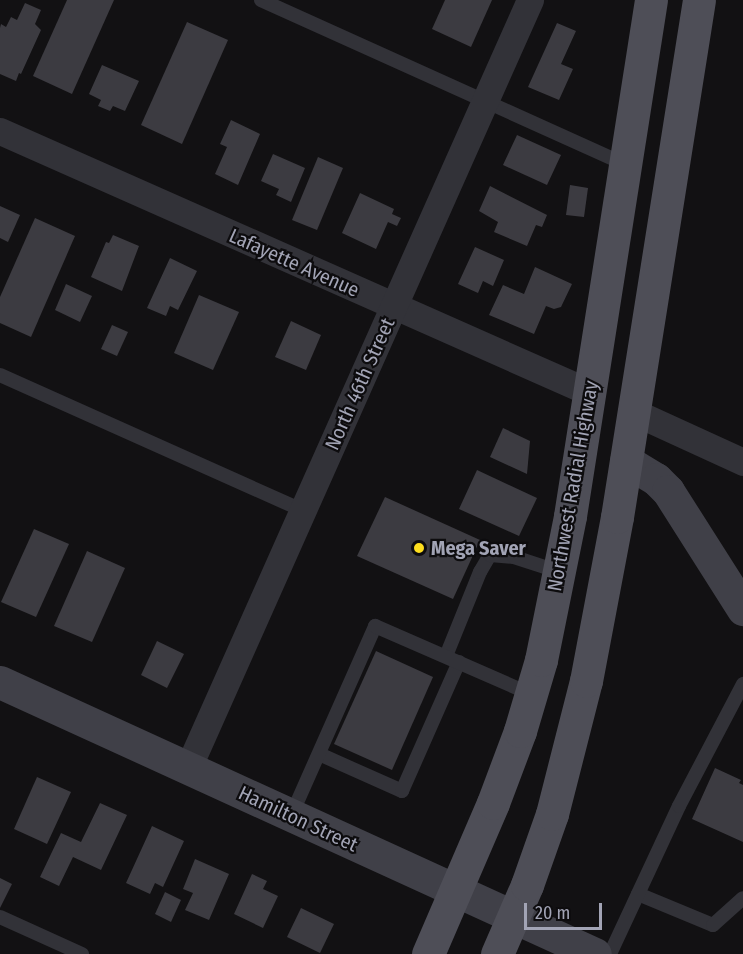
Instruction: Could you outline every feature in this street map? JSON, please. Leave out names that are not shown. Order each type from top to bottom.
[{"type":"main road","name":"Northwest Radial Highway","points":[[428,954],[457,891],[497,792],[531,694],[560,572],[651,0]]},
{"type":"main road","points":[[497,954],[514,918],[552,814],[570,751],[601,611],[699,0]]},
{"type":"main road","points":[[626,461],[656,479],[668,491],[743,609]]},
{"type":"main road","name":"Hamilton Street","points":[[0,682],[595,954]]},
{"type":"street","name":"North 46th Street","points":[[188,768],[304,512],[530,0]]},
{"type":"street","name":"Lafayette Avenue","points":[[0,131],[589,392]]},
{"type":"street","points":[[634,412],[743,462]]},
{"type":"lane","points":[[261,0],[626,164]]},
{"type":"lane","points":[[0,375],[304,512]]},
{"type":"lane","points":[[446,656],[480,572],[490,555],[514,557],[560,572]]},
{"type":"lane","points":[[291,816],[375,626],[531,694]]},
{"type":"lane","points":[[319,754],[402,791],[459,662]]},
{"type":"lane","points":[[610,954],[679,806],[743,684]]},
{"type":"lane","points":[[638,894],[713,925],[743,898]]},
{"type":"lane","points":[[0,917],[82,954]]},
{"type":"building","points":[[67,0],[114,0],[72,94],[33,76]]},
{"type":"building","points":[[445,0],[492,0],[471,47],[432,29]]},
{"type":"building","points":[[25,3],[41,10],[35,24],[41,30],[16,81],[0,74],[0,28],[1,24],[6,27],[11,17],[17,20]]},
{"type":"building","points":[[187,22],[228,40],[182,144],[141,125]]},
{"type":"building","points":[[557,23],[576,31],[561,64],[573,69],[559,100],[528,87]]},
{"type":"building","points":[[102,65],[139,81],[125,111],[113,106],[110,111],[98,106],[101,100],[89,94]]},
{"type":"building","points":[[231,120],[260,134],[238,185],[215,174],[227,147],[220,144]]},
{"type":"building","points":[[517,135],[561,155],[547,185],[503,165]]},
{"type":"building","points":[[273,154],[305,168],[291,202],[276,195],[279,189],[261,181]]},
{"type":"building","points":[[318,157],[343,168],[317,230],[292,220]]},
{"type":"building","points":[[570,185],[588,188],[584,217],[566,215]]},
{"type":"building","points":[[490,186],[547,215],[542,227],[536,225],[527,246],[494,232],[498,222],[479,211]]},
{"type":"building","points":[[360,193],[394,209],[392,214],[401,218],[397,226],[388,222],[376,249],[342,233]]},
{"type":"building","points":[[0,206],[20,215],[8,242],[0,238]]},
{"type":"building","points":[[35,218],[75,236],[31,337],[0,323],[0,297]]},
{"type":"building","points":[[113,235],[139,246],[122,291],[91,277],[106,242],[109,243]]},
{"type":"building","points":[[475,247],[504,260],[493,286],[483,281],[478,293],[458,284]]},
{"type":"building","points":[[170,258],[197,271],[178,310],[170,306],[166,316],[147,308]]},
{"type":"building","points":[[535,267],[572,284],[561,307],[554,309],[546,306],[534,334],[489,315],[503,285],[524,294]]},
{"type":"building","points":[[66,284],[92,296],[80,322],[55,310]]},
{"type":"building","points":[[199,295],[239,312],[213,370],[174,353]]},
{"type":"building","points":[[291,321],[321,335],[306,370],[275,357]]},
{"type":"building","points":[[112,325],[128,332],[117,356],[101,349]]},
{"type":"building","points":[[503,428],[530,441],[527,474],[490,457]]},
{"type":"building","points":[[477,470],[537,498],[519,536],[459,509]]},
{"type":"building","name":"Mega Saver","points":[[385,497],[480,540],[453,599],[357,556]]},
{"type":"building","points":[[34,529],[69,544],[36,617],[1,602]]},
{"type":"building","points":[[87,551],[125,568],[92,642],[54,626]]},
{"type":"building","points":[[157,641],[184,654],[167,688],[141,675]]},
{"type":"building","points":[[376,651],[433,677],[392,770],[334,744]]},
{"type":"building","points":[[715,768],[741,780],[739,783],[743,785],[743,842],[692,819]]},
{"type":"building","points":[[37,777],[71,792],[47,844],[14,829]]},
{"type":"building","points":[[100,803],[127,815],[101,870],[73,857],[59,886],[40,877],[61,833],[81,842]]},
{"type":"building","points":[[152,826],[184,841],[163,887],[155,883],[150,894],[126,883]]},
{"type":"building","points":[[195,859],[229,874],[209,920],[185,910],[193,893],[183,889]]},
{"type":"building","points":[[252,874],[267,881],[263,889],[278,896],[263,928],[234,914]]},
{"type":"building","points":[[0,878],[12,884],[0,908]]},
{"type":"building","points":[[165,892],[181,900],[171,922],[155,914]]},
{"type":"building","points":[[301,908],[334,924],[320,953],[287,937]]},
{"type":"place","name":"Mega Saver","points":[[419,548]]}]
